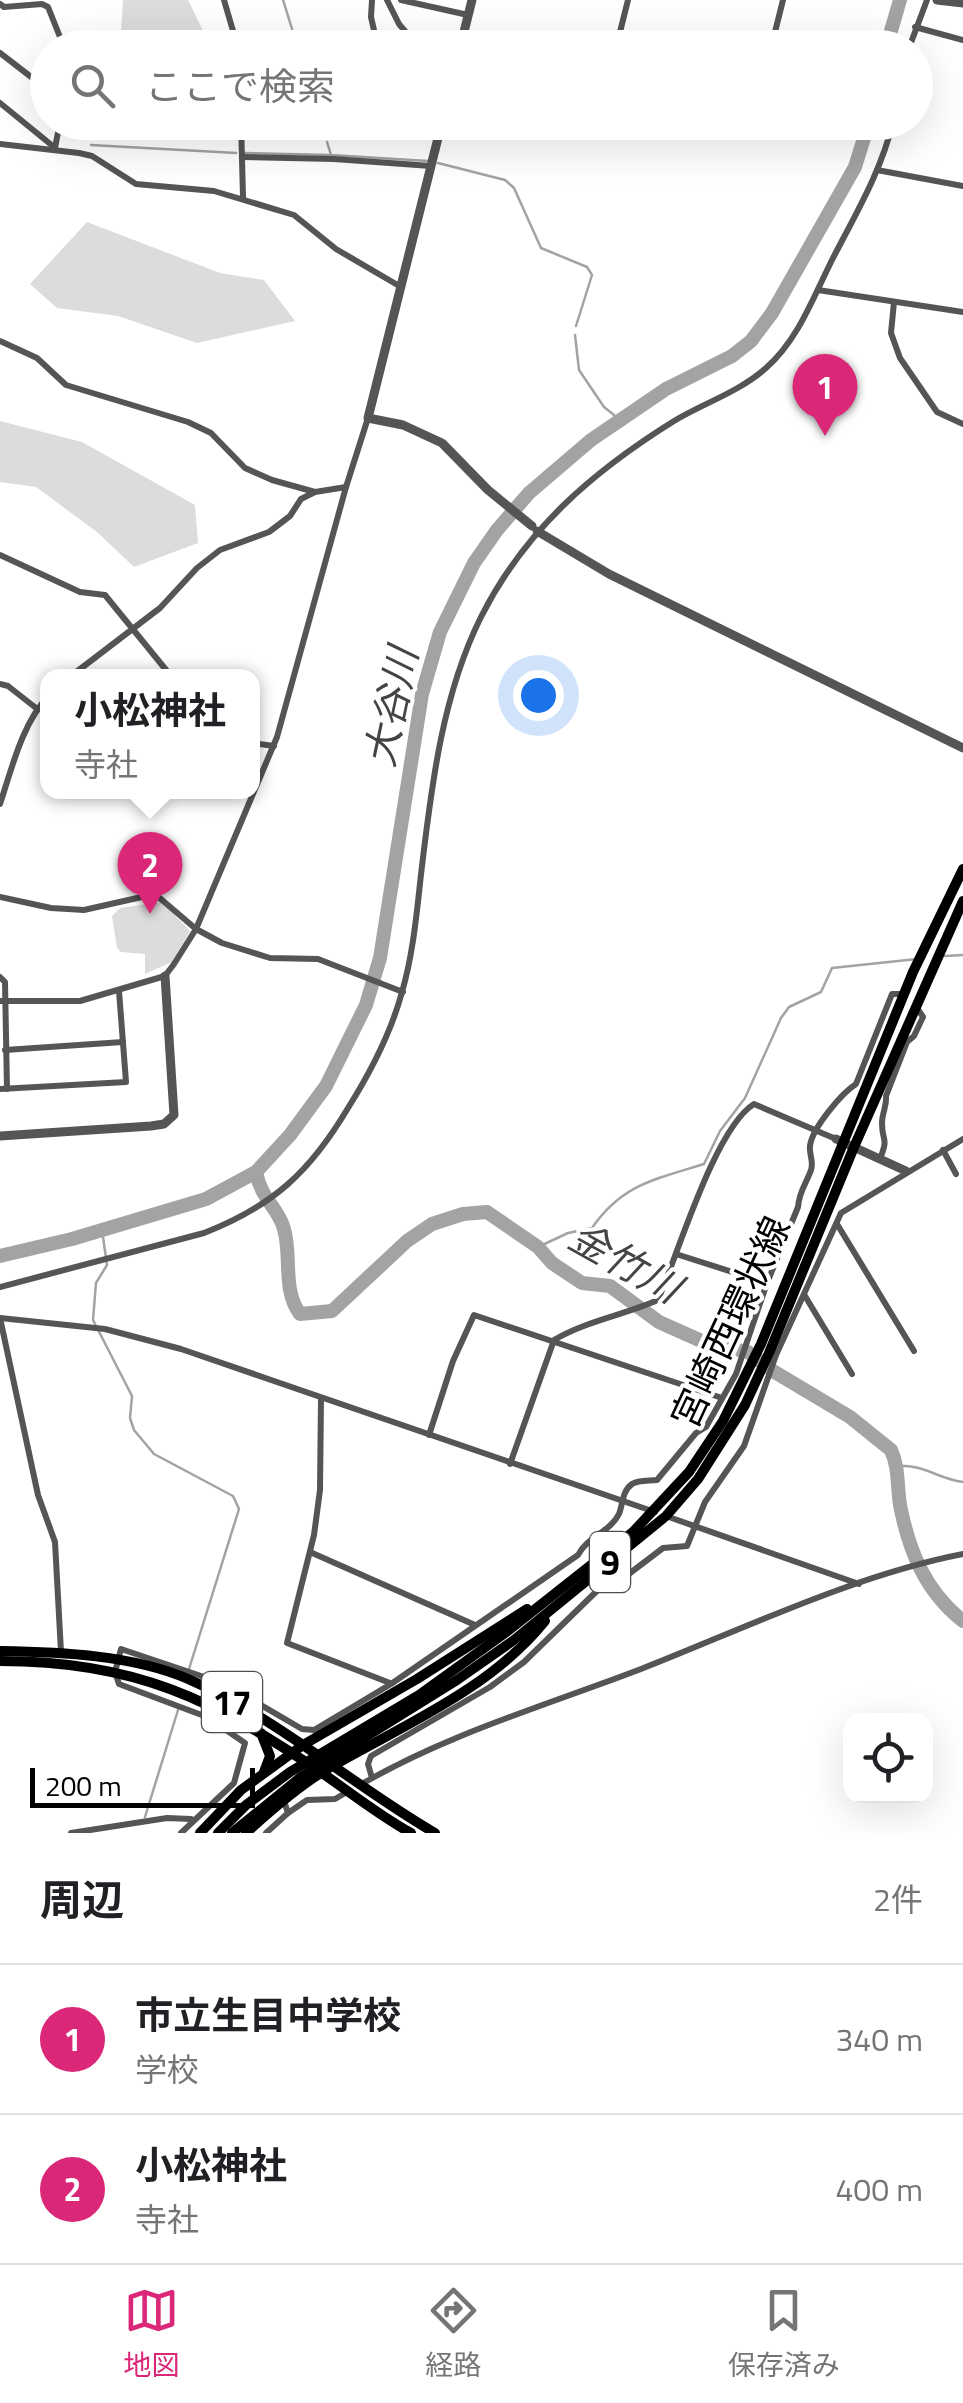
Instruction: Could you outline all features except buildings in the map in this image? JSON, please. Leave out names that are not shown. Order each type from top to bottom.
[{"type":"main road","name":"宮崎西環状線","points":[[232,1833],[301,1777],[421,1698],[556,1600],[660,1514],[709,1463],[764,1349],[904,995],[963,869]]},
{"type":"main road","name":"宮崎西環状線","points":[[844,1143],[916,1007],[963,901]]},
{"type":"main road","points":[[200,1833],[241,1790],[303,1746],[417,1680],[504,1622],[556,1600]]},
{"type":"main road","points":[[246,1833],[286,1807],[322,1773],[493,1672],[528,1642],[556,1600]]},
{"type":"main road","name":"17","points":[[0,1650],[61,1652],[185,1678],[333,1766],[412,1833]]},
{"type":"main road","name":"17","points":[[0,1661],[117,1666]]},
{"type":"main road","name":"宮崎西環状線","points":[[218,1833],[246,1805],[290,1772],[421,1698]]},
{"type":"main road","name":"17","points":[[252,1720],[260,1733],[322,1773],[354,1786],[435,1833]]},
{"type":"main road","points":[[260,1733],[270,1756],[260,1777]]},
{"type":"main road","points":[[354,1786],[356,1761],[366,1747]]},
{"type":"street","points":[[224,0],[235,30]]},
{"type":"street","points":[[372,0],[374,30]]},
{"type":"street","points":[[387,0],[403,30]]},
{"type":"street","points":[[401,0],[468,14]]},
{"type":"street","points":[[464,30],[472,0]]},
{"type":"street","points":[[620,30],[628,0]]},
{"type":"street","points":[[776,30],[783,0]]},
{"type":"street","points":[[914,30],[927,0]]},
{"type":"street","points":[[937,0],[963,3]]},
{"type":"street","points":[[0,4],[42,4],[48,7],[57,30]]},
{"type":"street","points":[[915,27],[926,30]]},
{"type":"street","points":[[933,32],[963,40]]},
{"type":"street","points":[[0,53],[30,76]]},
{"type":"street","points":[[0,103],[30,128]]},
{"type":"street","points":[[44,140],[54,148]]},
{"type":"street","points":[[54,148],[56,140]]},
{"type":"street","points":[[242,140],[243,197]]},
{"type":"street","points":[[260,779],[274,746],[368,418],[438,140]]},
{"type":"street","points":[[0,1287],[204,1234],[234,1222],[278,1195],[317,1156],[366,1079],[401,991],[414,934],[438,755],[449,708],[475,630],[497,586],[534,528],[588,482],[628,451],[761,373],[780,356],[797,332],[870,190],[887,140]]},
{"type":"street","points":[[0,144],[54,148],[92,156],[136,184],[243,197],[294,215],[336,249],[401,287]]},
{"type":"street","points":[[242,157],[431,166]]},
{"type":"street","points":[[877,170],[963,186]]},
{"type":"street","points":[[818,290],[963,312]]},
{"type":"street","points":[[894,302],[890,333],[900,358],[937,412],[963,424]]},
{"type":"street","points":[[0,340],[37,358],[66,385],[188,422],[211,433],[245,468],[315,492]]},
{"type":"street","points":[[368,418],[402,425],[442,442],[488,490],[534,528],[610,574],[963,748]]},
{"type":"street","points":[[79,669],[160,608],[208,558],[230,545],[268,532],[290,516],[301,499],[315,492],[346,487]]},
{"type":"street","points":[[0,555],[80,592],[105,594],[165,669]]},
{"type":"street","points":[[0,684],[36,708]]},
{"type":"street","points":[[0,804],[40,704]]},
{"type":"street","points":[[260,744],[274,746]]},
{"type":"street","points":[[0,1136],[151,1126],[164,1124],[174,1115],[165,976],[196,929],[251,799]]},
{"type":"street","points":[[0,898],[84,910],[156,894],[196,929],[256,956],[318,958],[401,991]]},
{"type":"street","points":[[3,1001],[80,1001],[165,976]]},
{"type":"street","points":[[0,977],[4,982],[3,1089],[126,1082],[119,991]]},
{"type":"street","points":[[764,1349],[767,1283],[812,1167],[810,1146],[820,1120],[856,1084],[892,994],[904,995]]},
{"type":"street","points":[[880,1159],[887,1140],[882,1120],[886,1096],[907,1042],[924,1017],[916,1007]]},
{"type":"street","points":[[5,1050],[122,1042]]},
{"type":"street","points":[[510,1464],[554,1340],[658,1300],[723,1140],[747,1108],[754,1104],[906,1171]]},
{"type":"street","points":[[372,1778],[368,1764],[371,1756],[476,1698],[524,1662],[604,1584],[617,1584],[664,1548],[687,1546],[706,1502],[744,1446],[750,1381],[764,1349],[804,1294],[842,1213],[963,1139]]},
{"type":"street","points":[[944,1150],[956,1174]]},
{"type":"street","points":[[837,1223],[914,1350]]},
{"type":"street","points":[[676,1254],[767,1283]]},
{"type":"street","points":[[804,1294],[852,1374]]},
{"type":"street","points":[[430,1435],[453,1361],[474,1315],[722,1398]]},
{"type":"street","points":[[61,1652],[55,1542],[38,1495],[0,1318],[105,1329],[181,1350],[858,1584]]},
{"type":"street","points":[[181,1833],[234,1783],[245,1743],[207,1717],[119,1684],[117,1666],[121,1649],[226,1684],[302,1729],[314,1730],[391,1684],[578,1555],[584,1544],[618,1514],[622,1500],[636,1482],[656,1480],[696,1433],[706,1427],[722,1398],[750,1381]]},
{"type":"street","points":[[320,1398],[320,1490],[310,1552],[286,1643],[391,1684]]},
{"type":"street","points":[[310,1552],[474,1625]]},
{"type":"street","points":[[266,1833],[286,1807],[308,1800],[336,1799],[354,1786],[496,1722],[858,1584],[924,1562],[963,1554]]},
{"type":"street","points":[[71,1833],[167,1818],[193,1819]]},
{"type":"shaded area","points":[[123,0],[188,0],[203,30],[121,30]]},
{"type":"shaded area","points":[[87,222],[220,273],[264,280],[295,321],[197,343],[118,316],[57,308],[30,284]]},
{"type":"shaded area","points":[[0,421],[82,442],[195,505],[198,543],[134,567],[97,532],[36,487],[0,482]]},
{"type":"shaded area","points":[[162,902],[190,931],[172,962],[145,974],[145,954],[121,952],[117,948],[112,916],[120,908]]},
{"type":"waterway","points":[[283,0],[292,30]]},
{"type":"waterway","name":"大谷川","points":[[891,30],[900,0]]},
{"type":"waterway","name":"大谷川","points":[[0,1256],[206,1199],[256,1172],[290,1135],[326,1086],[366,1005],[380,958],[422,694],[440,632],[474,563],[529,493],[591,440],[666,389],[732,356],[751,341],[772,313],[855,167],[863,140]]},
{"type":"waterway","points":[[327,142],[331,155],[428,161]]},
{"type":"waterway","points":[[91,145],[236,153]]},
{"type":"waterway","points":[[245,153],[330,155]]},
{"type":"waterway","points":[[438,163],[505,180],[514,188],[541,248],[587,267],[592,275],[576,326]]},
{"type":"waterway","points":[[575,335],[579,370],[604,407],[619,419]]},
{"type":"waterway","points":[[945,956],[963,955]]},
{"type":"waterway","points":[[538,1247],[568,1233],[592,1228],[615,1202],[641,1185],[704,1164],[720,1131],[745,1098],[781,1018],[789,1007],[821,992],[832,968],[917,959]]},
{"type":"waterway","name":"金竹川","points":[[256,1172],[284,1229],[289,1284],[300,1314],[332,1311],[407,1241],[432,1224],[463,1214],[487,1212],[582,1283],[610,1286],[659,1322],[706,1343],[748,1352],[850,1417],[891,1450],[900,1505],[914,1554],[938,1597],[963,1621]]},
{"type":"waterway","points":[[102,1230],[107,1265],[96,1283],[93,1320],[132,1396],[130,1418],[134,1430],[154,1454],[233,1496],[239,1509],[189,1669]]},
{"type":"waterway","points":[[896,1466],[915,1467],[963,1482]]},
{"type":"waterway","points":[[145,1817],[178,1710]]},
{"type":"place","name":"市立生目中学校","points":[[825,436]]},
{"type":"place","name":"小松神社","points":[[150,914]]}]
